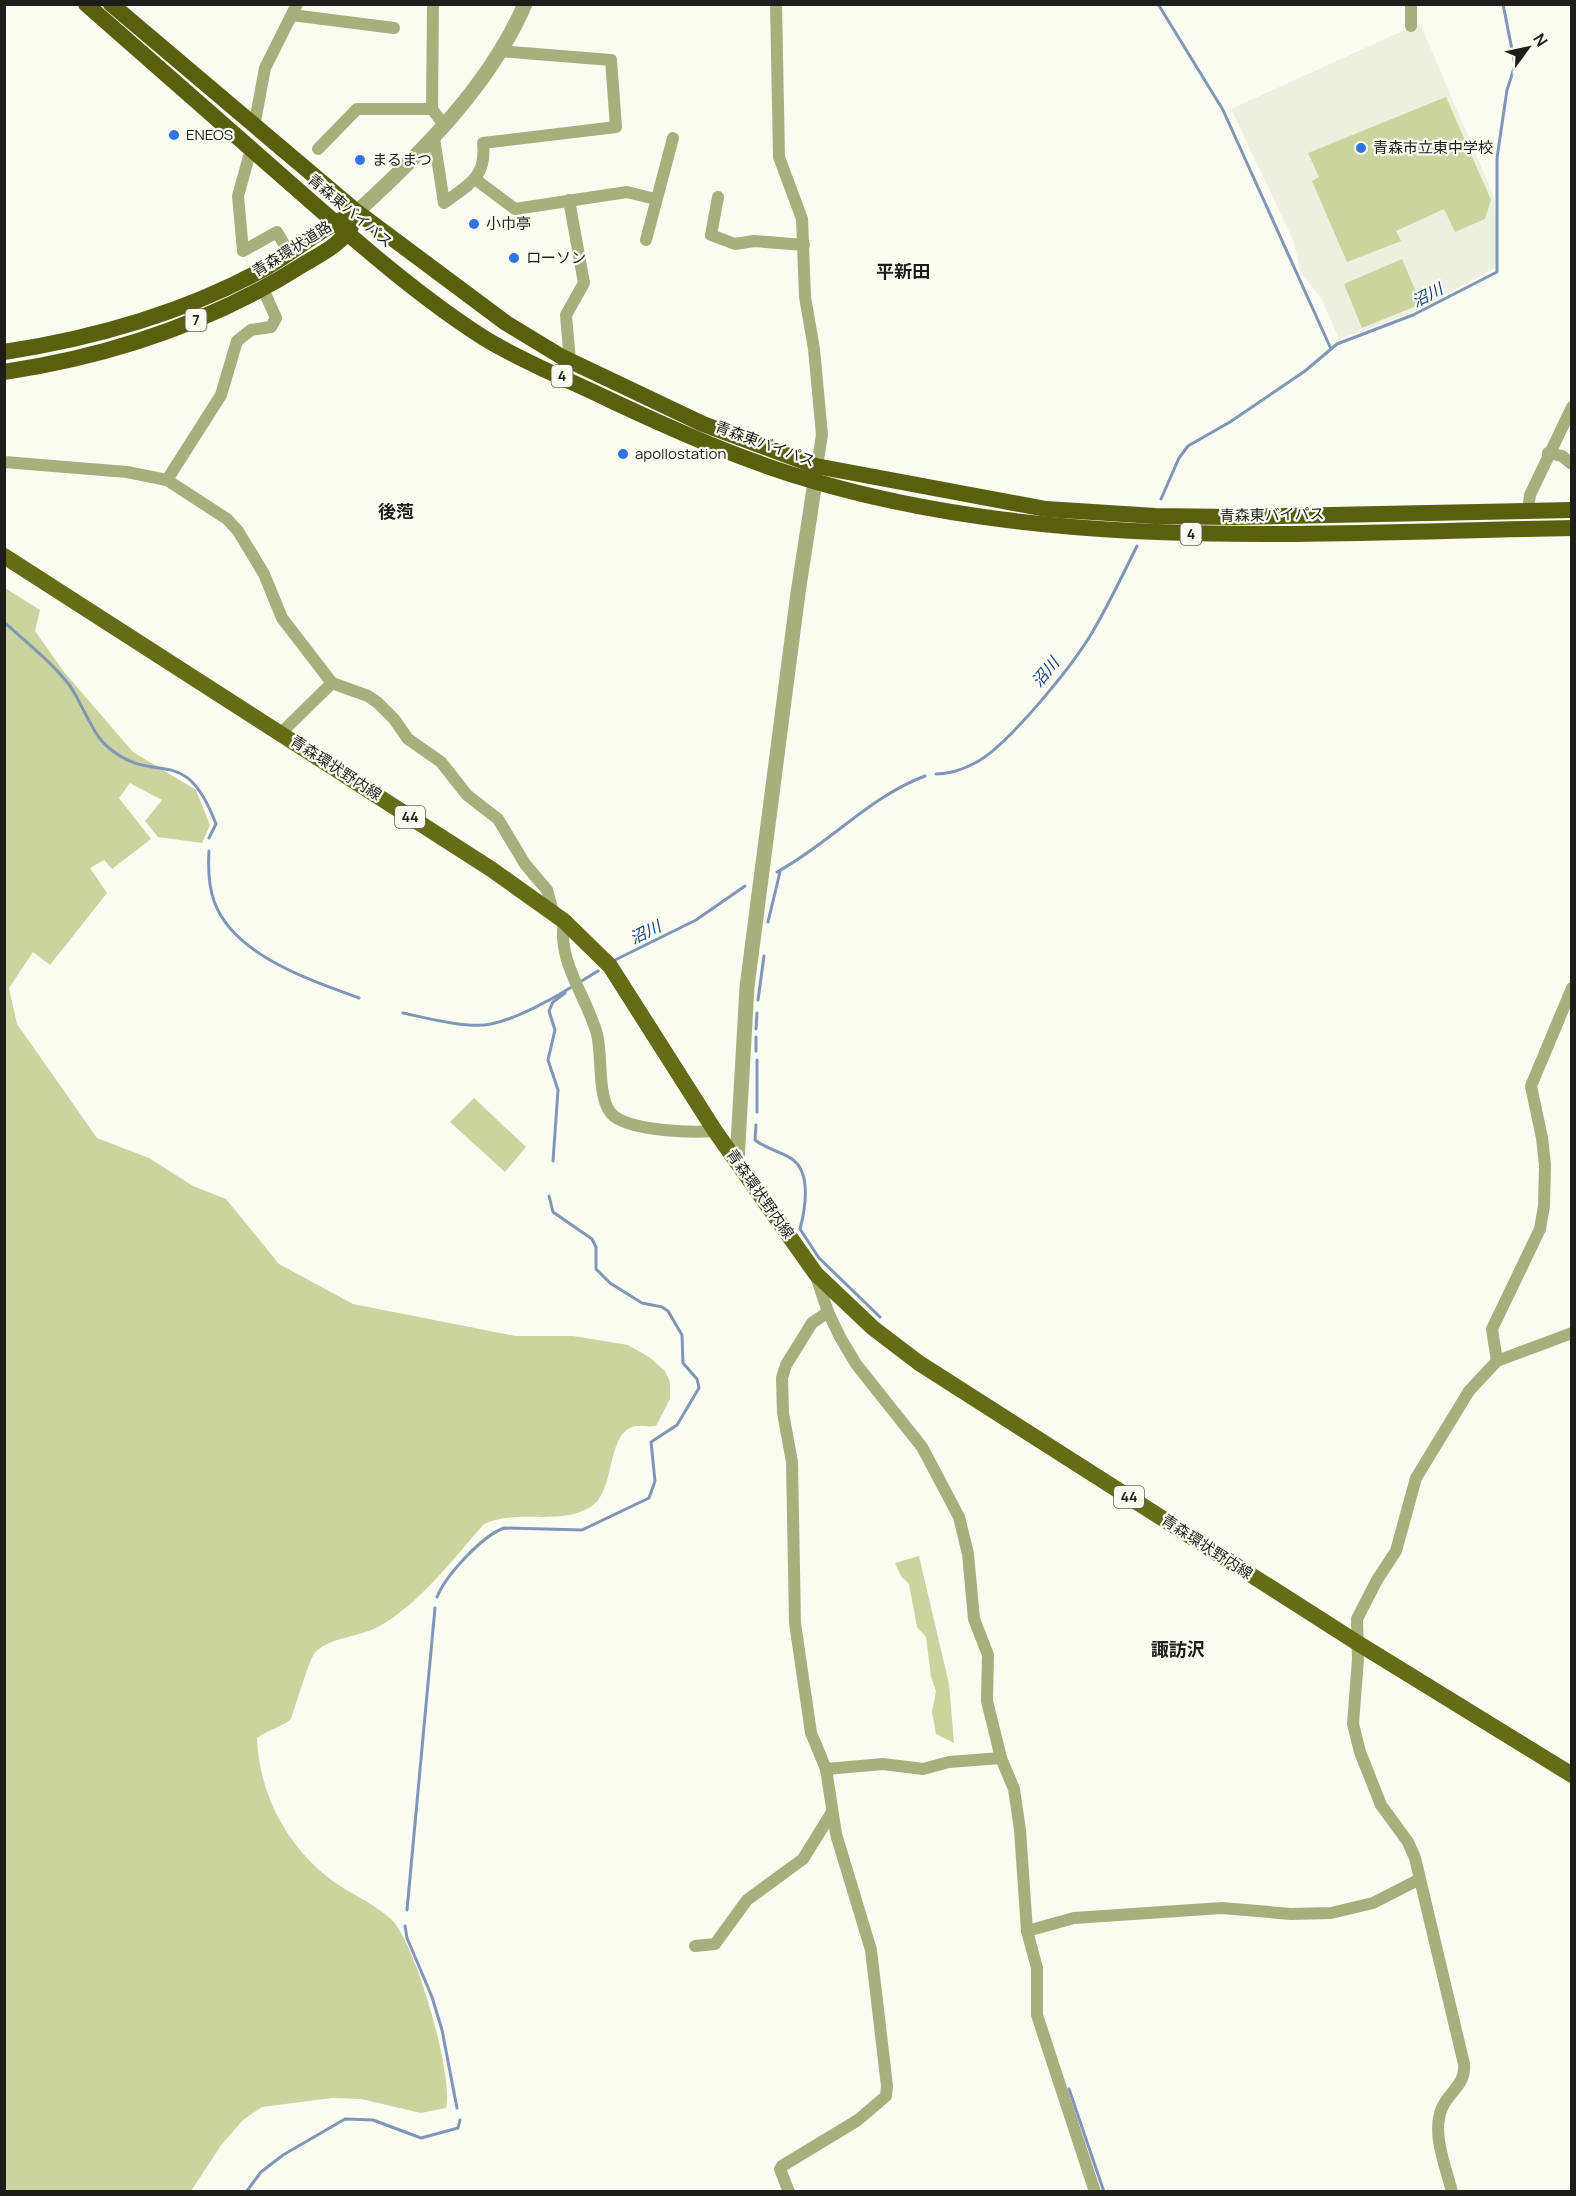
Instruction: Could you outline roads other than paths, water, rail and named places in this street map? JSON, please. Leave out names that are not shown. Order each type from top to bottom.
[{"type":"highway","name":"青森東バイパス","points":[[86,4],[348,234],[416,289],[486,339],[675,431],[899,502],[1000,520],[1146,533],[1244,534],[1572,528]]},
{"type":"highway","name":"青森東バイパス","points":[[111,4],[357,212],[488,311],[570,361],[816,474],[1046,509],[1155,516],[1245,517],[1572,510]]},
{"type":"highway","name":"青森環状道路","points":[[4,352],[89,336],[178,310],[236,284],[289,253],[335,222],[357,212]]},
{"type":"highway","name":"青森環状道路","points":[[4,372],[55,363],[146,339],[217,312],[263,289],[348,234],[357,212]]},
{"type":"main road","name":"青森環状野内線","points":[[4,556],[281,733],[559,916],[590,944],[617,976],[715,1131],[816,1274],[873,1328],[919,1363],[1356,1642],[1572,1775]]},
{"type":"street","points":[[433,4],[432,109],[444,125]]},
{"type":"street","points":[[357,212],[389,185],[434,138],[499,51],[525,4]]},
{"type":"street","points":[[736,1161],[747,987],[798,593],[822,435],[814,349],[805,297],[802,219],[780,157],[776,4]]},
{"type":"street","points":[[1411,27],[1412,4]]},
{"type":"street","points":[[254,127],[265,68],[294,10],[394,28]]},
{"type":"street","points":[[434,138],[444,203],[475,179],[485,162],[483,143],[616,127],[611,60],[499,51]]},
{"type":"street","points":[[318,149],[357,109],[432,109]]},
{"type":"street","points":[[646,240],[673,138]]},
{"type":"street","points":[[251,149],[238,196],[243,251],[277,232],[289,253]]},
{"type":"street","points":[[475,179],[515,209],[627,192],[656,199]]},
{"type":"street","points":[[718,197],[711,235],[735,244],[754,241],[804,245]]},
{"type":"street","points":[[569,200],[584,283],[566,315],[570,361]]},
{"type":"street","points":[[167,480],[221,395],[237,341],[251,330],[271,327],[276,318],[263,289]]},
{"type":"street","points":[[1528,510],[1530,495],[1548,453],[1572,407]]},
{"type":"street","points":[[1548,453],[1562,456],[1572,464]]},
{"type":"street","points":[[4,462],[127,472],[167,480],[213,509],[238,531],[264,574],[282,618],[332,683],[368,696],[378,703],[394,719],[408,739],[441,762],[467,795],[498,819],[525,864],[547,890],[559,916],[564,946],[576,984],[596,1033],[602,1060],[603,1098],[608,1111],[617,1119],[660,1130],[687,1134],[715,1131]]},
{"type":"street","points":[[281,733],[332,683]]},
{"type":"street","points":[[1497,1361],[1492,1329],[1540,1229],[1544,1206],[1545,1166],[1542,1138],[1531,1086],[1572,988]]},
{"type":"street","points":[[816,1274],[828,1312],[856,1364],[922,1447],[959,1517],[968,1554],[974,1619],[988,1655],[987,1701],[1001,1758],[1014,1789],[1020,1830],[1027,1931],[1037,1968],[1037,2015],[1095,2192]]},
{"type":"street","points":[[789,2192],[780,2169],[782,2166],[863,2116],[886,2096],[887,2074],[871,1950],[832,1812],[826,1769],[812,1733],[795,1623],[792,1462],[783,1413],[782,1378],[786,1365],[800,1341],[813,1323],[828,1312]]},
{"type":"street","points":[[1452,2192],[1439,2136],[1439,2119],[1445,2102],[1464,2078],[1464,2064],[1418,1880],[1415,1858],[1408,1842],[1381,1805],[1360,1752],[1353,1724],[1358,1659],[1357,1619],[1377,1580],[1396,1551],[1416,1478],[1469,1390],[1497,1361],[1572,1333]]},
{"type":"street","points":[[826,1769],[883,1764],[923,1769],[949,1762],[1001,1758]]},
{"type":"street","points":[[695,1946],[715,1944],[747,1900],[803,1859],[832,1812]]},
{"type":"street","points":[[1027,1931],[1074,1918],[1222,1908],[1291,1914],[1331,1913],[1373,1903],[1418,1880]]},
{"type":"waterway","points":[[1158,4],[1223,110],[1331,349]]},
{"type":"waterway","name":"沼川","points":[[1161,499],[1179,458],[1188,446],[1230,422],[1305,371],[1337,344],[1413,315],[1497,272],[1497,158],[1507,90],[1515,65],[1503,4]]},
{"type":"waterway","name":"沼川","points":[[936,774],[961,770],[975,763],[1004,740],[1039,703],[1093,631],[1137,546]]},
{"type":"waterway","points":[[4,622],[63,677],[103,743],[126,759],[141,765],[181,774],[193,782],[204,798],[216,824],[209,838]]},
{"type":"waterway","name":"沼川","points":[[777,872],[796,861],[867,808],[925,776]]},
{"type":"waterway","points":[[209,851],[209,876],[214,901],[224,920],[238,936],[255,951],[275,963],[318,983],[359,998]]},
{"type":"waterway","points":[[768,922],[780,872]]},
{"type":"waterway","name":"沼川","points":[[615,960],[696,920],[745,886]]},
{"type":"waterway","points":[[758,1000],[764,956]]},
{"type":"waterway","name":"沼川","points":[[580,982],[598,971]]},
{"type":"waterway","points":[[403,1013],[459,1024],[491,1024],[523,1013],[575,985]]},
{"type":"waterway","points":[[553,1161],[558,1090],[548,1060],[555,1030],[549,1011],[553,1002],[565,993]]},
{"type":"waterway","points":[[756,1029],[757,1013]]},
{"type":"waterway","points":[[756,1037],[756,1051]]},
{"type":"waterway","points":[[757,1060],[757,1112]]},
{"type":"waterway","points":[[756,1125],[755,1140],[792,1159],[802,1173],[805,1192],[800,1229],[819,1258],[880,1317]]},
{"type":"waterway","points":[[437,1597],[448,1578],[466,1557],[495,1532],[504,1528],[582,1530],[649,1498],[655,1481],[651,1442],[677,1425],[699,1388],[697,1379],[683,1363],[682,1335],[668,1311],[662,1307],[642,1303],[610,1283],[596,1269],[596,1247],[592,1239],[553,1212],[549,1196]]},
{"type":"waterway","points":[[407,1910],[435,1608]]},
{"type":"waterway","points":[[405,1926],[407,1938],[432,1997],[442,2030],[457,2108]]},
{"type":"waterway","points":[[1069,2089],[1104,2192]]},
{"type":"waterway","points":[[246,2192],[261,2172],[283,2155],[345,2119],[373,2120],[421,2138],[458,2128],[460,2120]]},
{"type":"place","name":"ENEOS","points":[[174,135]]},
{"type":"place","name":"青森市立東中学校","points":[[1361,148]]},
{"type":"place","name":"まるまつ","points":[[360,160]]},
{"type":"place","name":"小巾亭","points":[[474,224]]},
{"type":"place","name":"ローソン","points":[[514,258]]},
{"type":"place","name":"apollostation","points":[[623,454]]},
{"type":"district","name":"平新田","points":[[903,272]]},
{"type":"district","name":"後萢","points":[[396,512]]},
{"type":"district","name":"諏訪沢","points":[[1178,1650]]}]
